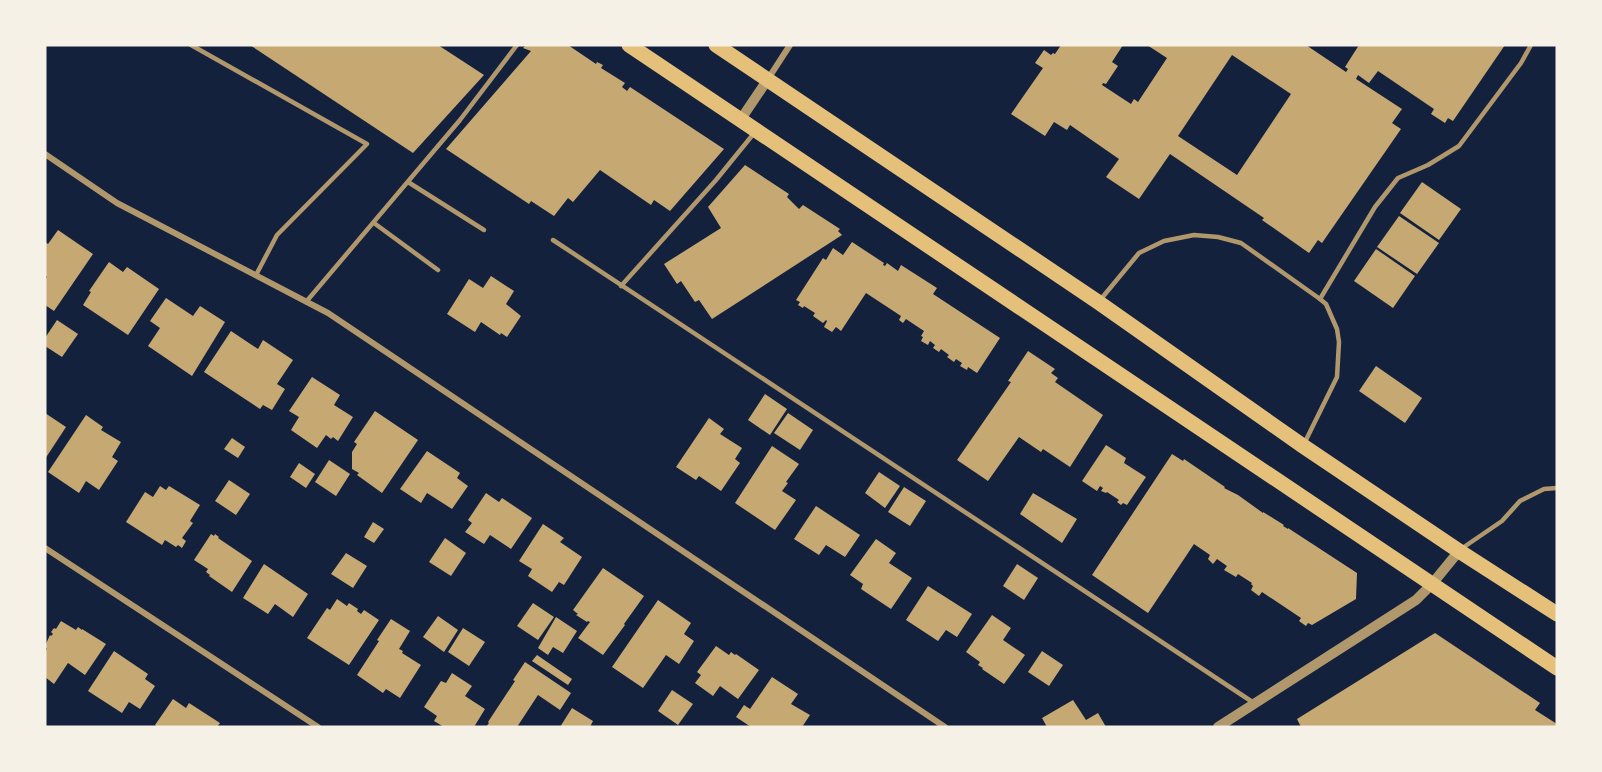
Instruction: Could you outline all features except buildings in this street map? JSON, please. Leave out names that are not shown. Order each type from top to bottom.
[{"type":"main road","points":[[629,45],[1557,668]]},
{"type":"main road","points":[[716,45],[1098,302],[1303,446],[1557,614]]},
{"type":"street","points":[[741,119],[790,45]]},
{"type":"street","points":[[45,154],[117,203],[328,313],[945,727]]},
{"type":"street","points":[[45,548],[318,727]]},
{"type":"street","points":[[1218,727],[1416,600],[1459,551]]},
{"type":"lane","points":[[191,45],[367,144],[277,235],[256,275]]},
{"type":"lane","points":[[306,302],[460,120],[517,45]]},
{"type":"lane","points":[[1320,299],[1374,207],[1392,185],[1398,178],[1428,165],[1460,146],[1521,63],[1531,45]]},
{"type":"lane","points":[[621,286],[716,180],[756,130]]},
{"type":"lane","points":[[408,182],[484,230]]},
{"type":"lane","points":[[374,223],[438,270]]},
{"type":"lane","points":[[1098,302],[1139,253],[1164,241],[1194,236],[1218,237],[1241,243],[1326,304],[1337,329],[1339,342],[1337,377],[1303,446]]},
{"type":"lane","points":[[553,240],[1254,703]]},
{"type":"lane","points":[[1459,551],[1502,521],[1521,501],[1544,489],[1557,488]]}]
